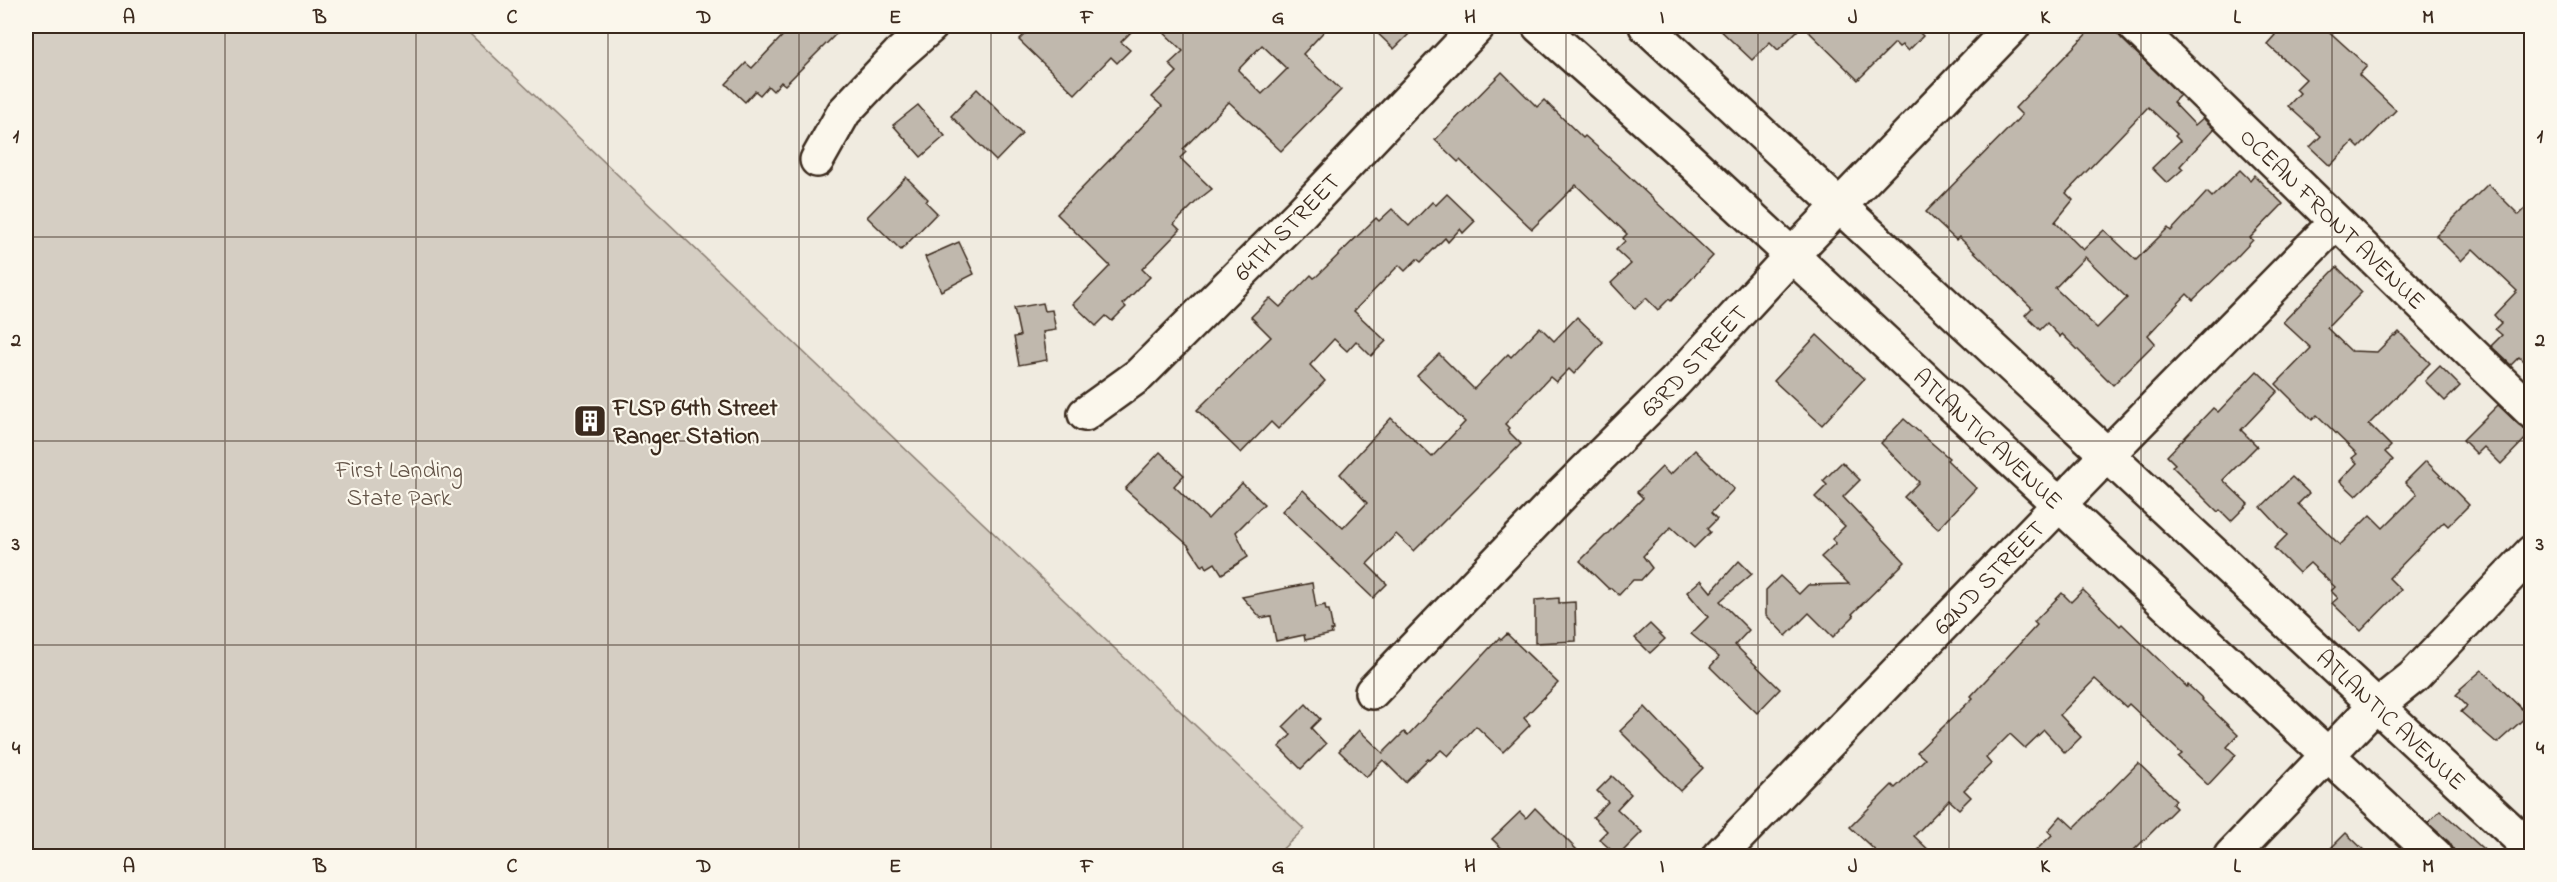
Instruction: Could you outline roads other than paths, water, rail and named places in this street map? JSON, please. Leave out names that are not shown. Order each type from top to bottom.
[{"type":"main road","points":[[817,160],[844,112],[898,55],[931,26]]},
{"type":"main road","name":"64TH STREET","points":[[1085,414],[1139,375],[1300,214],[1478,26]]},
{"type":"main road","name":"ATLANTIC AVENUE","points":[[1539,26],[1680,151],[2436,856]]},
{"type":"main road","name":"ATLANTIC AVENUE","points":[[1646,26],[2532,850]]},
{"type":"main road","name":"63RD STREET","points":[[1372,692],[1563,493],[1675,381],[1791,255],[2013,26]]},
{"type":"main road","name":"OCEAN FRONT AVENUE","points":[[2135,26],[2532,412]]},
{"type":"main road","name":"62ND STREET","points":[[1719,856],[2336,222]]},
{"type":"main road","points":[[2231,856],[2377,706],[2413,677],[2532,552]]},
{"type":"place","name":"FLSP 64th Street Ranger Station","points":[[590,421]]},
{"type":"park label","name":"First Landing State Park","points":[[399,483]]}]
